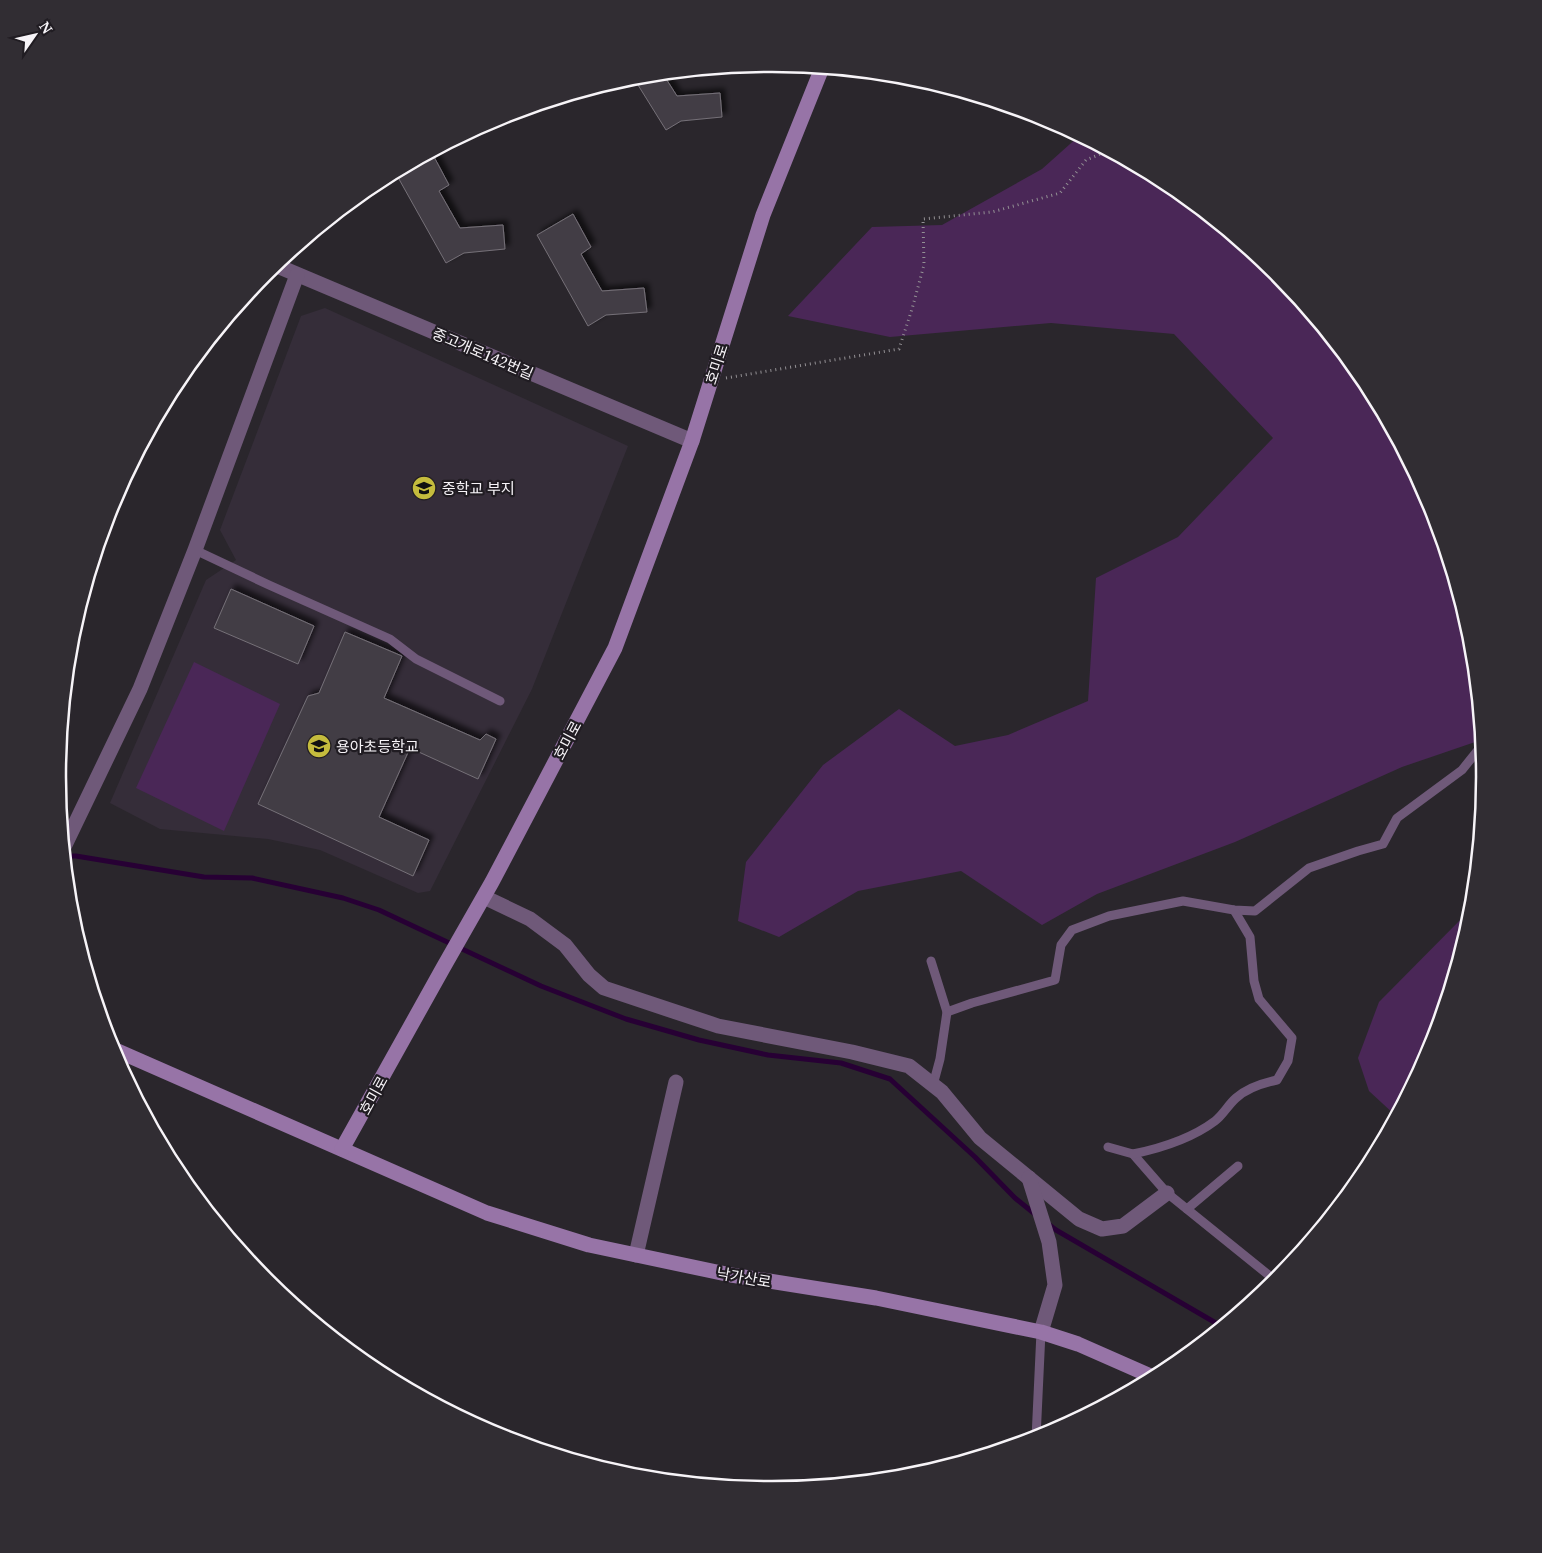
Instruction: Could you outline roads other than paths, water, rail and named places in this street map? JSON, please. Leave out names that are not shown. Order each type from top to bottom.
[{"type":"street","name":"호미로","points":[[342,1149],[484,897],[615,648],[692,441],[763,215],[820,73]]},
{"type":"street","name":"중고개로142번길","points":[[283,269],[692,441]]},
{"type":"street","points":[[69,837],[140,689],[195,550],[296,275]]},
{"type":"street","points":[[484,897],[530,919],[565,945],[589,975],[604,988],[718,1026],[852,1052],[909,1066],[942,1092],[980,1138],[1078,1219],[1102,1229],[1123,1226],[1167,1193]]},
{"type":"street","points":[[123,1053],[342,1149]]},
{"type":"street","points":[[636,1255],[676,1082]]},
{"type":"street","name":"낙가산로","points":[[342,1149],[487,1213],[589,1245],[731,1275],[876,1298],[1041,1332],[1078,1344],[1145,1373]]},
{"type":"street","points":[[1030,1178],[1049,1242],[1055,1285],[1041,1332]]},
{"type":"lane","points":[[195,550],[390,639],[416,659],[500,701]]},
{"type":"lane","points":[[947,1012],[972,1003],[1056,980],[1061,945],[1072,930],[1109,916],[1183,901],[1234,910],[1255,911],[1309,868],[1383,844],[1397,818],[1462,770],[1475,754]]},
{"type":"lane","points":[[1108,1147],[1133,1154],[1159,1148],[1186,1138],[1215,1120],[1237,1097],[1261,1083],[1277,1080],[1288,1061],[1292,1038],[1259,999],[1254,981],[1250,938],[1234,910]]},
{"type":"lane","points":[[931,962],[947,1012],[934,1085]]},
{"type":"lane","points":[[1133,1154],[1167,1193],[1269,1275]]},
{"type":"lane","points":[[1187,1209],[1238,1166]]},
{"type":"lane","points":[[1036,1430],[1041,1332]]},
{"type":"waterway","points":[[71,856],[204,877],[252,878],[343,898],[379,910],[541,986],[626,1019],[699,1040],[768,1055],[841,1063],[890,1079],[975,1157],[1015,1198],[1036,1215]]},
{"type":"waterway","points":[[1047,1223],[1216,1323]]},
{"type":"place","name":"중학교 부지","points":[[424,488]]},
{"type":"place","name":"용아초등학교","points":[[319,746]]}]
